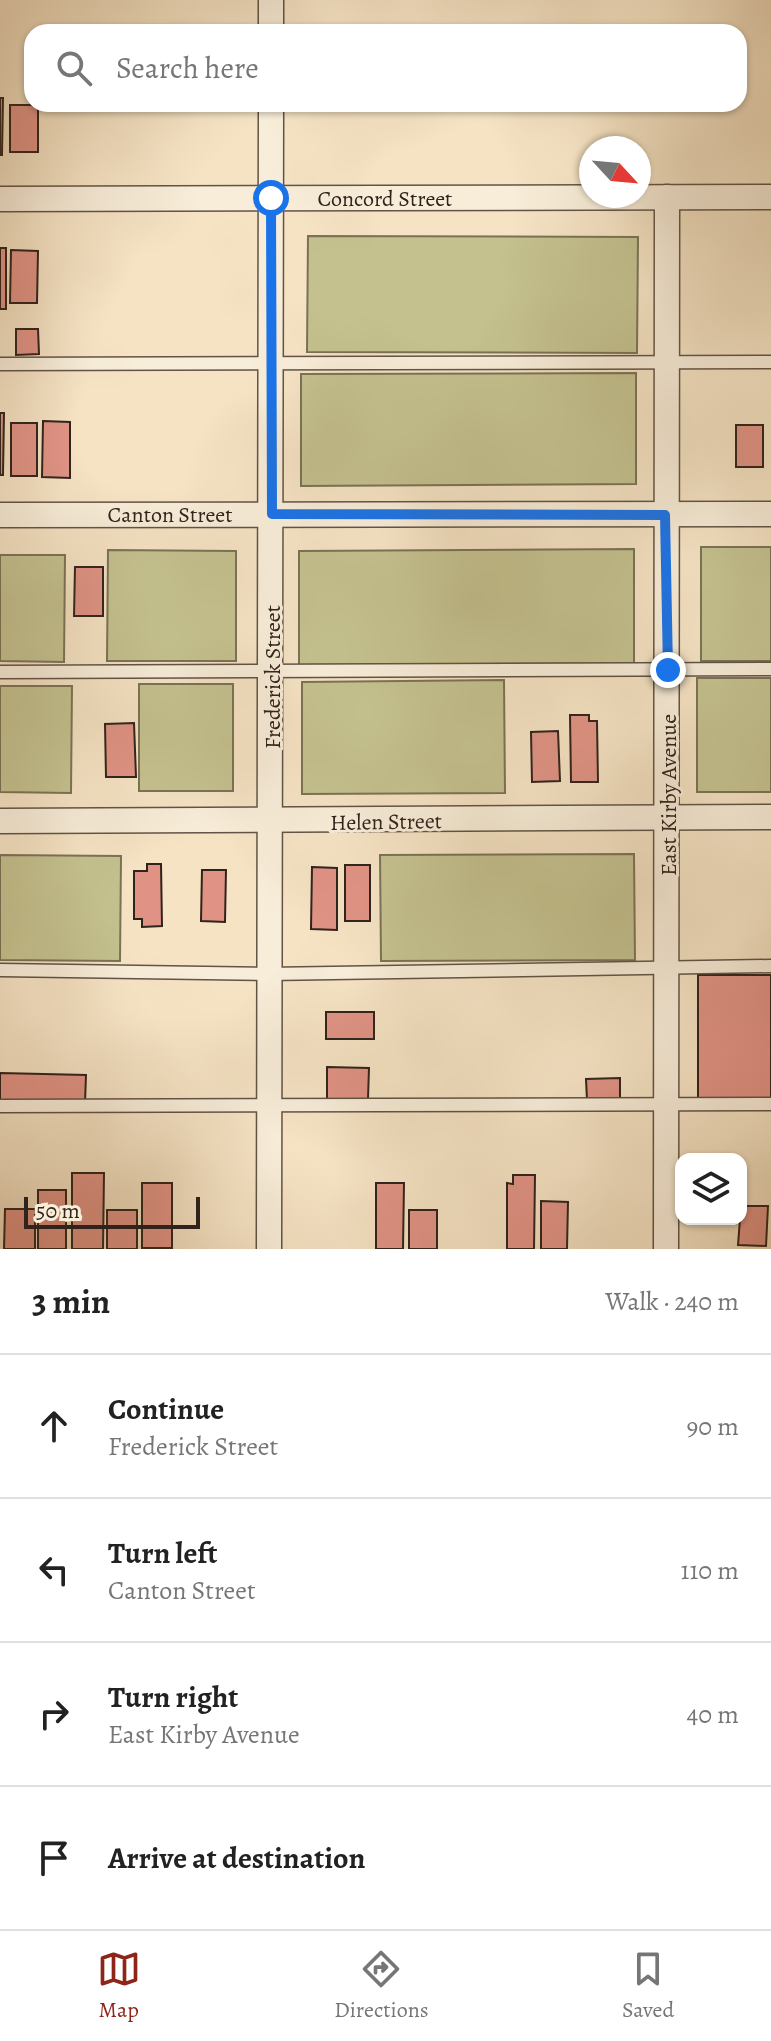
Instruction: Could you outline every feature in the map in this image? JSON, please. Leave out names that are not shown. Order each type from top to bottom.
[{"type":"street","points":[[271,0],[271,24]]},
{"type":"street","name":"Frederick Street","points":[[269,1249],[271,112]]},
{"type":"street","name":"East Kirby Avenue","points":[[666,1249],[667,197]]},
{"type":"street","name":"Concord Street","points":[[0,199],[771,197]]},
{"type":"street","name":"Canton Street","points":[[0,515],[771,514]]},
{"type":"street","name":"Helen Street","points":[[0,821],[270,822],[771,817]]},
{"type":"lane","points":[[0,364],[771,362]]},
{"type":"lane","points":[[0,672],[771,669]]},
{"type":"lane","points":[[0,970],[268,974],[771,966]]},
{"type":"lane","points":[[0,1106],[771,1104]]},
{"type":"shaded area","points":[[308,236],[638,237],[637,353],[307,352]]},
{"type":"shaded area","points":[[636,373],[636,484],[301,486],[301,374]]},
{"type":"shaded area","points":[[701,547],[771,547],[771,661],[701,661]]},
{"type":"shaded area","points":[[634,549],[634,663],[299,665],[299,551]]},
{"type":"shaded area","points":[[108,550],[236,551],[236,661],[107,661]]},
{"type":"shaded area","points":[[0,555],[65,555],[64,662],[0,661]]},
{"type":"shaded area","points":[[697,678],[771,678],[771,792],[697,792]]},
{"type":"shaded area","points":[[504,680],[505,793],[302,794],[302,682]]},
{"type":"shaded area","points":[[139,684],[233,684],[233,791],[139,791]]},
{"type":"shaded area","points":[[0,686],[72,686],[71,793],[0,792]]},
{"type":"shaded area","points":[[634,854],[635,960],[381,961],[380,855]]},
{"type":"shaded area","points":[[0,855],[121,856],[120,961],[0,960]]},
{"type":"building","points":[[0,98],[3,98],[2,155],[0,155]]},
{"type":"building","points":[[10,105],[24,105],[24,112],[38,112],[38,152],[10,152]]},
{"type":"building","points":[[0,248],[6,248],[6,309],[0,309]]},
{"type":"building","points":[[11,250],[38,251],[37,303],[10,303]]},
{"type":"building","points":[[16,329],[38,329],[39,354],[16,355]]},
{"type":"building","points":[[0,413],[4,413],[3,475],[0,475]]},
{"type":"building","points":[[43,421],[70,422],[70,478],[42,477]]},
{"type":"building","points":[[11,423],[37,423],[37,476],[11,476]]},
{"type":"building","points":[[736,425],[763,425],[763,467],[736,467]]},
{"type":"building","points":[[75,567],[103,567],[103,616],[74,616]]},
{"type":"building","points":[[570,715],[589,715],[589,721],[597,721],[598,782],[571,782]]},
{"type":"building","points":[[134,723],[136,777],[106,777],[105,724]]},
{"type":"building","points":[[558,731],[560,781],[532,782],[531,732]]},
{"type":"building","points":[[147,864],[161,864],[162,926],[142,927],[142,919],[134,919],[134,871],[147,871]]},
{"type":"building","points":[[345,865],[370,865],[370,921],[345,921]]},
{"type":"building","points":[[312,867],[337,868],[337,930],[311,929]]},
{"type":"building","points":[[202,870],[226,870],[225,922],[201,921]]},
{"type":"building","points":[[698,975],[771,975],[771,1100],[698,1101]]},
{"type":"building","points":[[326,1012],[374,1012],[374,1039],[326,1039]]},
{"type":"building","points":[[327,1067],[369,1068],[368,1099],[327,1099]]},
{"type":"building","points":[[0,1073],[86,1075],[85,1103],[0,1100]]},
{"type":"building","points":[[620,1078],[620,1099],[587,1100],[586,1079]]},
{"type":"building","points":[[72,1173],[104,1173],[103,1249],[72,1249]]},
{"type":"building","points":[[513,1175],[535,1175],[534,1249],[507,1249],[507,1183],[513,1184]]},
{"type":"building","points":[[142,1183],[172,1183],[172,1248],[142,1248]]},
{"type":"building","points":[[376,1183],[404,1183],[403,1249],[376,1249]]},
{"type":"building","points":[[38,1190],[66,1190],[66,1249],[38,1249]]},
{"type":"building","points":[[541,1201],[568,1202],[567,1249],[541,1249]]},
{"type":"building","points":[[747,1206],[768,1206],[766,1246],[738,1245],[740,1225],[747,1225]]},
{"type":"building","points":[[5,1209],[35,1209],[35,1249],[4,1249]]},
{"type":"building","points":[[107,1210],[137,1210],[137,1249],[107,1249]]},
{"type":"building","points":[[409,1210],[437,1210],[437,1249],[409,1249]]},
{"type":"route","points":[[271,198],[272,514],[665,515],[668,670]]}]
